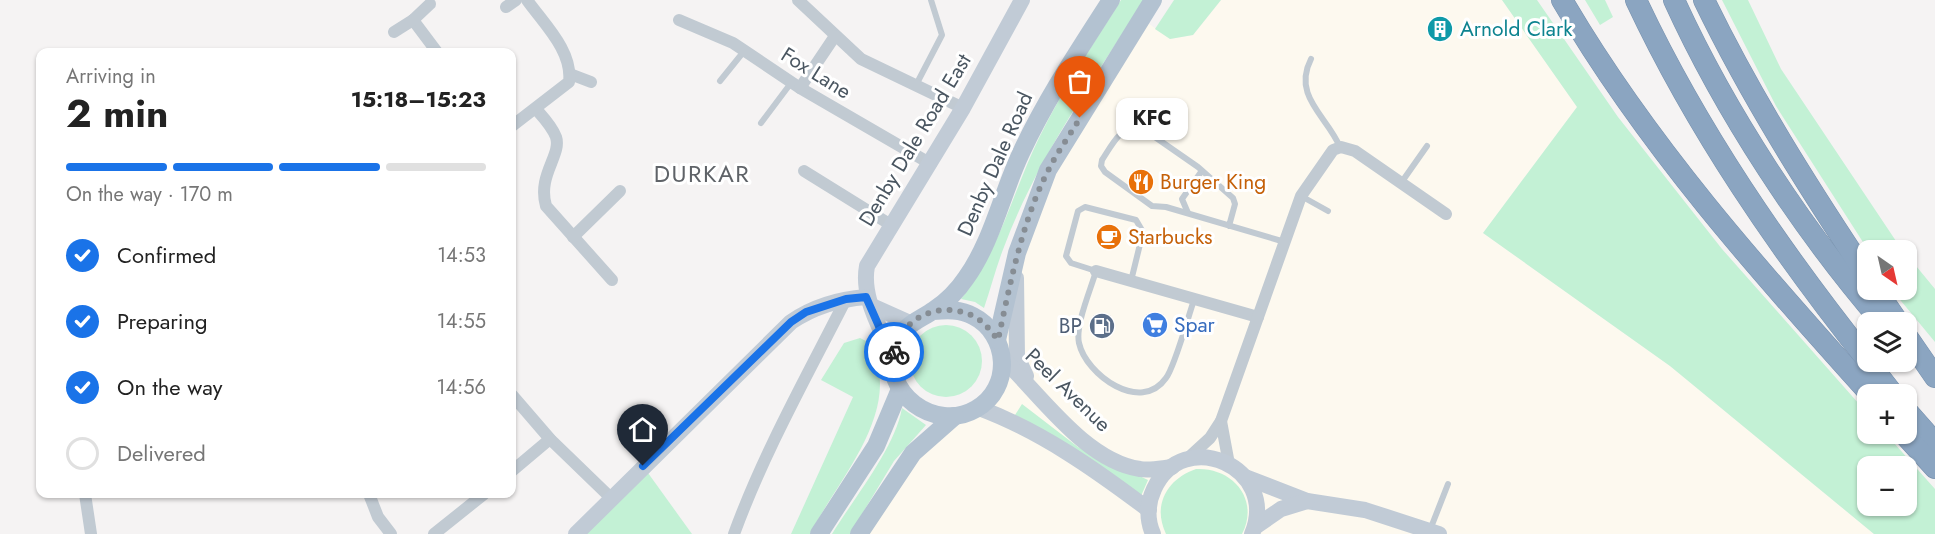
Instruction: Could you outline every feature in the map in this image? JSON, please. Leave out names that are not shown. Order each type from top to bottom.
[{"type":"highway","points":[[1562,0],[1617,85],[1704,202],[1861,384]]},
{"type":"highway","points":[[1636,0],[1654,40],[1712,142],[1813,291],[1857,347]]},
{"type":"highway","points":[[1674,0],[1741,125],[1838,271],[1873,312]]},
{"type":"highway","points":[[1704,0],[1724,41],[1800,175],[1857,260]]},
{"type":"highway","points":[[1917,351],[1935,377]]},
{"type":"highway","points":[[1917,363],[1935,383]]},
{"type":"highway","points":[[1876,372],[1885,384]]},
{"type":"highway","points":[[1917,423],[1935,443]]},
{"type":"highway","points":[[1913,444],[1935,468]]},
{"type":"main road","name":"Denby Dale Road","points":[[910,323],[933,310],[967,277],[984,244],[1020,154],[1047,101],[1111,0]]},
{"type":"main road","points":[[859,534],[913,453],[955,417],[979,408],[997,387],[1000,349],[1017,253],[1048,170],[1153,0]]},
{"type":"main road","points":[[933,310],[954,310],[972,315],[987,325],[1000,349]]},
{"type":"main road","points":[[910,323],[901,333],[893,358],[893,371],[900,389],[925,411],[939,416],[955,417]]},
{"type":"main road","points":[[819,534],[876,446],[900,389]]},
{"type":"street","points":[[516,123],[569,82],[570,74],[565,53],[527,0]]},
{"type":"street","points":[[798,0],[861,59],[963,108]]},
{"type":"street","name":"Denby Dale Road East","points":[[893,358],[869,302],[864,283],[867,266],[931,164],[1022,0]]},
{"type":"street","points":[[394,32],[413,20],[430,4]]},
{"type":"street","points":[[413,20],[434,48]]},
{"type":"street","name":"Fox Lane","points":[[679,20],[745,50],[796,85],[931,164]]},
{"type":"street","points":[[796,85],[835,36]]},
{"type":"street","points":[[570,74],[591,82]]},
{"type":"street","points":[[536,109],[557,138],[556,149],[544,179],[542,194],[546,206],[612,280]]},
{"type":"street","points":[[1154,534],[1149,510],[1155,486],[1210,438],[1221,422],[1301,196],[1328,156],[1341,147],[1355,151],[1446,214]]},
{"type":"street","points":[[804,171],[891,225]]},
{"type":"street","points":[[573,237],[620,191]]},
{"type":"street","points":[[1017,253],[1017,357],[1030,384]]},
{"type":"street","points":[[1096,271],[1258,317]]},
{"type":"street","points":[[734,534],[759,471],[846,299]]},
{"type":"street","points":[[576,534],[776,334],[806,312],[846,299],[869,302],[910,323]]},
{"type":"street","name":"Peel Avenue","points":[[1000,349],[1063,422],[1085,442],[1113,459],[1140,469],[1207,458],[1229,464]]},
{"type":"street","points":[[516,400],[550,439],[611,498]]},
{"type":"street","name":"Peel Avenue","points":[[979,408],[1006,418],[1061,448],[1149,510]]},
{"type":"street","points":[[1221,422],[1229,464],[1245,477],[1307,501],[1365,510],[1434,532]]},
{"type":"street","points":[[516,468],[550,439]]},
{"type":"street","points":[[1245,477],[1256,501],[1254,531]]},
{"type":"street","points":[[86,498],[91,534]]},
{"type":"street","points":[[371,498],[378,517],[391,534]]},
{"type":"street","points":[[434,534],[479,498]]},
{"type":"street","points":[[1254,531],[1281,509],[1307,501]]},
{"type":"lane","points":[[916,86],[942,35],[932,0]]},
{"type":"lane","points":[[720,81],[745,50]]},
{"type":"lane","points":[[1311,59],[1304,79],[1307,96],[1332,128],[1341,147]]},
{"type":"lane","points":[[761,123],[796,85]]},
{"type":"lane","points":[[1229,226],[1235,204],[1233,198],[1198,167],[1139,126],[1129,126],[1123,131],[1102,160],[1101,166],[1105,172],[1152,206],[1285,242]]},
{"type":"lane","points":[[1401,184],[1427,146]]},
{"type":"lane","points":[[1188,214],[1182,199],[1201,172]]},
{"type":"lane","points":[[1301,196],[1328,211]]},
{"type":"lane","points":[[1131,281],[1143,232],[1141,224],[1137,220],[1085,207],[1078,211],[1066,256],[1071,263],[1096,271],[1079,331],[1079,342],[1084,356],[1105,379],[1125,391],[1140,395],[1155,388],[1167,378],[1194,300]]},
{"type":"lane","points":[[1434,532],[1437,511],[1448,484]]},
{"type":"shaded area","points":[[1221,0],[1502,0],[1577,107],[1483,233],[1670,366],[1874,534],[859,534],[913,453],[989,398],[1017,253],[1048,170],[1141,18],[1170,39],[1193,35]]},
{"type":"green space","points":[[1121,0],[1144,0],[1086,90],[1033,182],[1017,214],[998,262],[984,308],[975,302],[961,299],[986,262],[996,242],[1048,120]]},
{"type":"green space","points":[[1174,0],[1221,0],[1193,35],[1170,39],[1155,29]]},
{"type":"green space","points":[[1502,0],[1537,0],[1618,117],[1722,249],[1857,402],[1857,444],[1895,444],[1906,456],[1857,456],[1857,516],[1917,516],[1917,469],[1935,489],[1935,534],[1874,534],[1670,366],[1483,233],[1577,107]]},
{"type":"green space","points":[[1585,0],[1605,0],[1613,17],[1600,25]]},
{"type":"green space","points":[[1722,0],[1748,0],[1781,69],[1895,240],[1862,240],[1776,106]]},
{"type":"green space","points":[[1917,267],[1935,289],[1935,342],[1917,320],[1917,312],[1910,312],[1900,300],[1917,300]]},
{"type":"green space","points":[[953,325],[972,335],[980,347],[982,361],[980,375],[972,387],[960,395],[939,397],[920,387],[912,375],[910,354],[920,335],[932,327]]},
{"type":"green space","points":[[860,338],[870,343],[879,374],[878,404],[872,423],[854,462],[810,534],[791,534],[853,397],[821,380],[844,343]]},
{"type":"green space","points":[[1022,404],[1078,447],[1148,480],[1141,496],[1015,415]]},
{"type":"green space","points":[[902,408],[926,425],[894,461],[850,534],[832,534],[883,456],[898,423]]},
{"type":"green space","points":[[643,466],[692,534],[585,534]]},
{"type":"green space","points":[[1196,469],[1221,473],[1239,488],[1245,498],[1247,509],[1247,521],[1242,534],[1166,534],[1161,513],[1165,494],[1177,479]]},
{"type":"way so far","points":[[894,352],[901,333],[910,323],[920,315],[933,310],[954,310],[972,315],[987,325],[998,340],[1017,253],[1024,232],[1048,170],[1080,118]]},
{"type":"place","name":"Arnold Clark","points":[[1440,29]]},
{"type":"place","name":"KFC","points":[[1080,118]]},
{"type":"place","name":"Burger King","points":[[1141,182]]},
{"type":"place","name":"Starbucks","points":[[1109,237]]},
{"type":"place","name":"Spar","points":[[1155,325]]},
{"type":"place","name":"BP","points":[[1102,326]]},
{"type":"district","name":"DURKAR","points":[[702,173]]},
{"type":"route","points":[[643,466],[776,334],[806,312],[846,299],[866,297],[872,306],[893,358],[894,352]]}]
